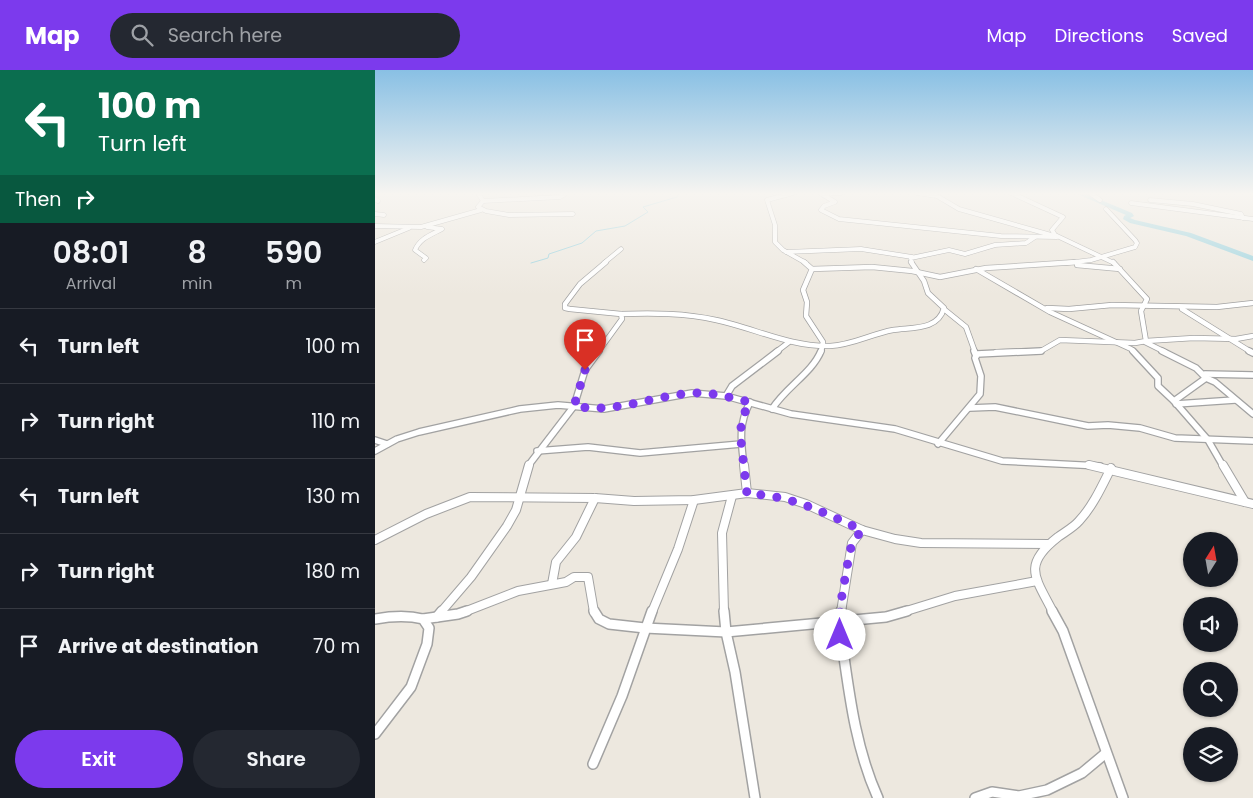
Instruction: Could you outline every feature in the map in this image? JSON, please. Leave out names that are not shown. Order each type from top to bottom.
[{"type":"street","points":[[394,227],[415,228]]},
{"type":"street","points":[[375,242],[403,230],[421,227],[442,229],[424,238],[417,245],[415,250],[426,258],[424,260]]},
{"type":"street","points":[[775,227],[775,242],[785,252],[805,262],[812,269],[860,267],[918,272],[938,277],[976,270],[1069,263],[1106,258],[1131,249],[1137,243],[1122,227]]},
{"type":"street","points":[[910,227],[1035,237],[1056,236]]},
{"type":"street","points":[[1024,227],[1056,236],[1106,258],[1120,269],[1147,299],[1145,306],[1141,310],[1146,341],[1161,352],[1196,368],[1253,414]]},
{"type":"street","points":[[1055,227],[1052,230],[1056,236]]},
{"type":"street","points":[[785,252],[861,249],[912,257],[949,250],[965,254],[995,245],[1026,243],[1035,237]]},
{"type":"street","points":[[621,248],[580,284],[565,304],[565,308],[621,314],[661,312],[714,319],[789,342],[823,346],[859,342],[885,332],[926,326],[939,320],[945,310]]},
{"type":"street","points":[[912,257],[910,260],[924,282],[928,293],[966,327],[976,356],[982,388],[970,408],[948,430],[938,444]]},
{"type":"street","points":[[1069,263],[1120,269]]},
{"type":"street","points":[[772,409],[784,392],[815,361],[823,346],[806,316],[807,300],[803,290],[812,269]]},
{"type":"street","points":[[976,270],[1058,316],[1134,351],[1158,378],[1158,386],[1175,402],[1208,440],[1245,502]]},
{"type":"street","points":[[1040,306],[1060,309],[1112,306],[1178,308],[1253,304]]},
{"type":"street","points":[[1178,308],[1192,314],[1253,353]]},
{"type":"street","points":[[437,618],[486,558],[516,510],[525,473],[537,451],[574,406],[585,370],[619,325],[622,319],[621,314]]},
{"type":"street","points":[[976,356],[984,352],[1041,351],[1060,340],[1118,342],[1194,338],[1229,339],[1253,336]]},
{"type":"street","points":[[726,396],[732,386],[789,342]]},
{"type":"street","points":[[1175,402],[1205,376],[1253,375]]},
{"type":"street","points":[[375,451],[407,435],[453,423],[536,407],[574,406],[604,409],[692,393],[726,396],[791,414],[895,428],[938,444],[1002,460],[1085,464],[1111,468],[1253,504]]},
{"type":"street","points":[[1175,402],[1235,400]]},
{"type":"street","points":[[747,494],[741,444],[741,423],[750,402]]},
{"type":"street","points":[[970,408],[995,407],[1088,426],[1108,425],[1140,428],[1175,438],[1253,441]]},
{"type":"street","points":[[375,440],[387,444]]},
{"type":"street","points":[[537,451],[588,447],[640,453],[741,444]]},
{"type":"street","points":[[1111,468],[1099,491],[1079,521],[1049,544],[1036,560],[1034,568],[1037,581],[1063,631],[1123,798]]},
{"type":"street","points":[[375,540],[426,514],[471,497],[520,499],[595,498],[634,501],[694,500],[747,494],[785,497],[806,504],[862,530],[921,543],[1049,544]]},
{"type":"street","points":[[732,496],[722,533],[721,549],[726,632],[735,672],[755,798]]},
{"type":"street","points":[[552,584],[556,562],[576,536],[595,498]]},
{"type":"street","points":[[593,764],[622,696],[645,628],[678,548],[694,500]]},
{"type":"street","points":[[862,530],[852,543],[839,622],[853,724],[868,776],[878,798]]},
{"type":"street","points":[[375,619],[396,615],[437,618],[476,608],[518,591],[566,582],[574,576],[588,577],[594,612],[599,619],[609,624],[645,628],[726,632],[886,617],[955,596],[1037,581]]},
{"type":"street","points":[[375,734],[411,687],[427,644],[429,628],[423,618]]},
{"type":"street","points":[[975,798],[992,792],[1019,796],[1047,790],[1082,773],[1106,753]]},
{"type":"waterway","points":[[531,263],[548,258],[549,254],[582,243],[596,231],[619,227]]},
{"type":"waterway","points":[[1151,227],[1179,232],[1253,259]]},
{"type":"route","points":[[585,370],[574,406],[604,409],[692,393],[726,396],[750,402],[741,423],[740,432],[747,494],[785,497],[806,504],[862,530],[852,543],[849,556],[842,595],[839,622],[840,635]]}]
